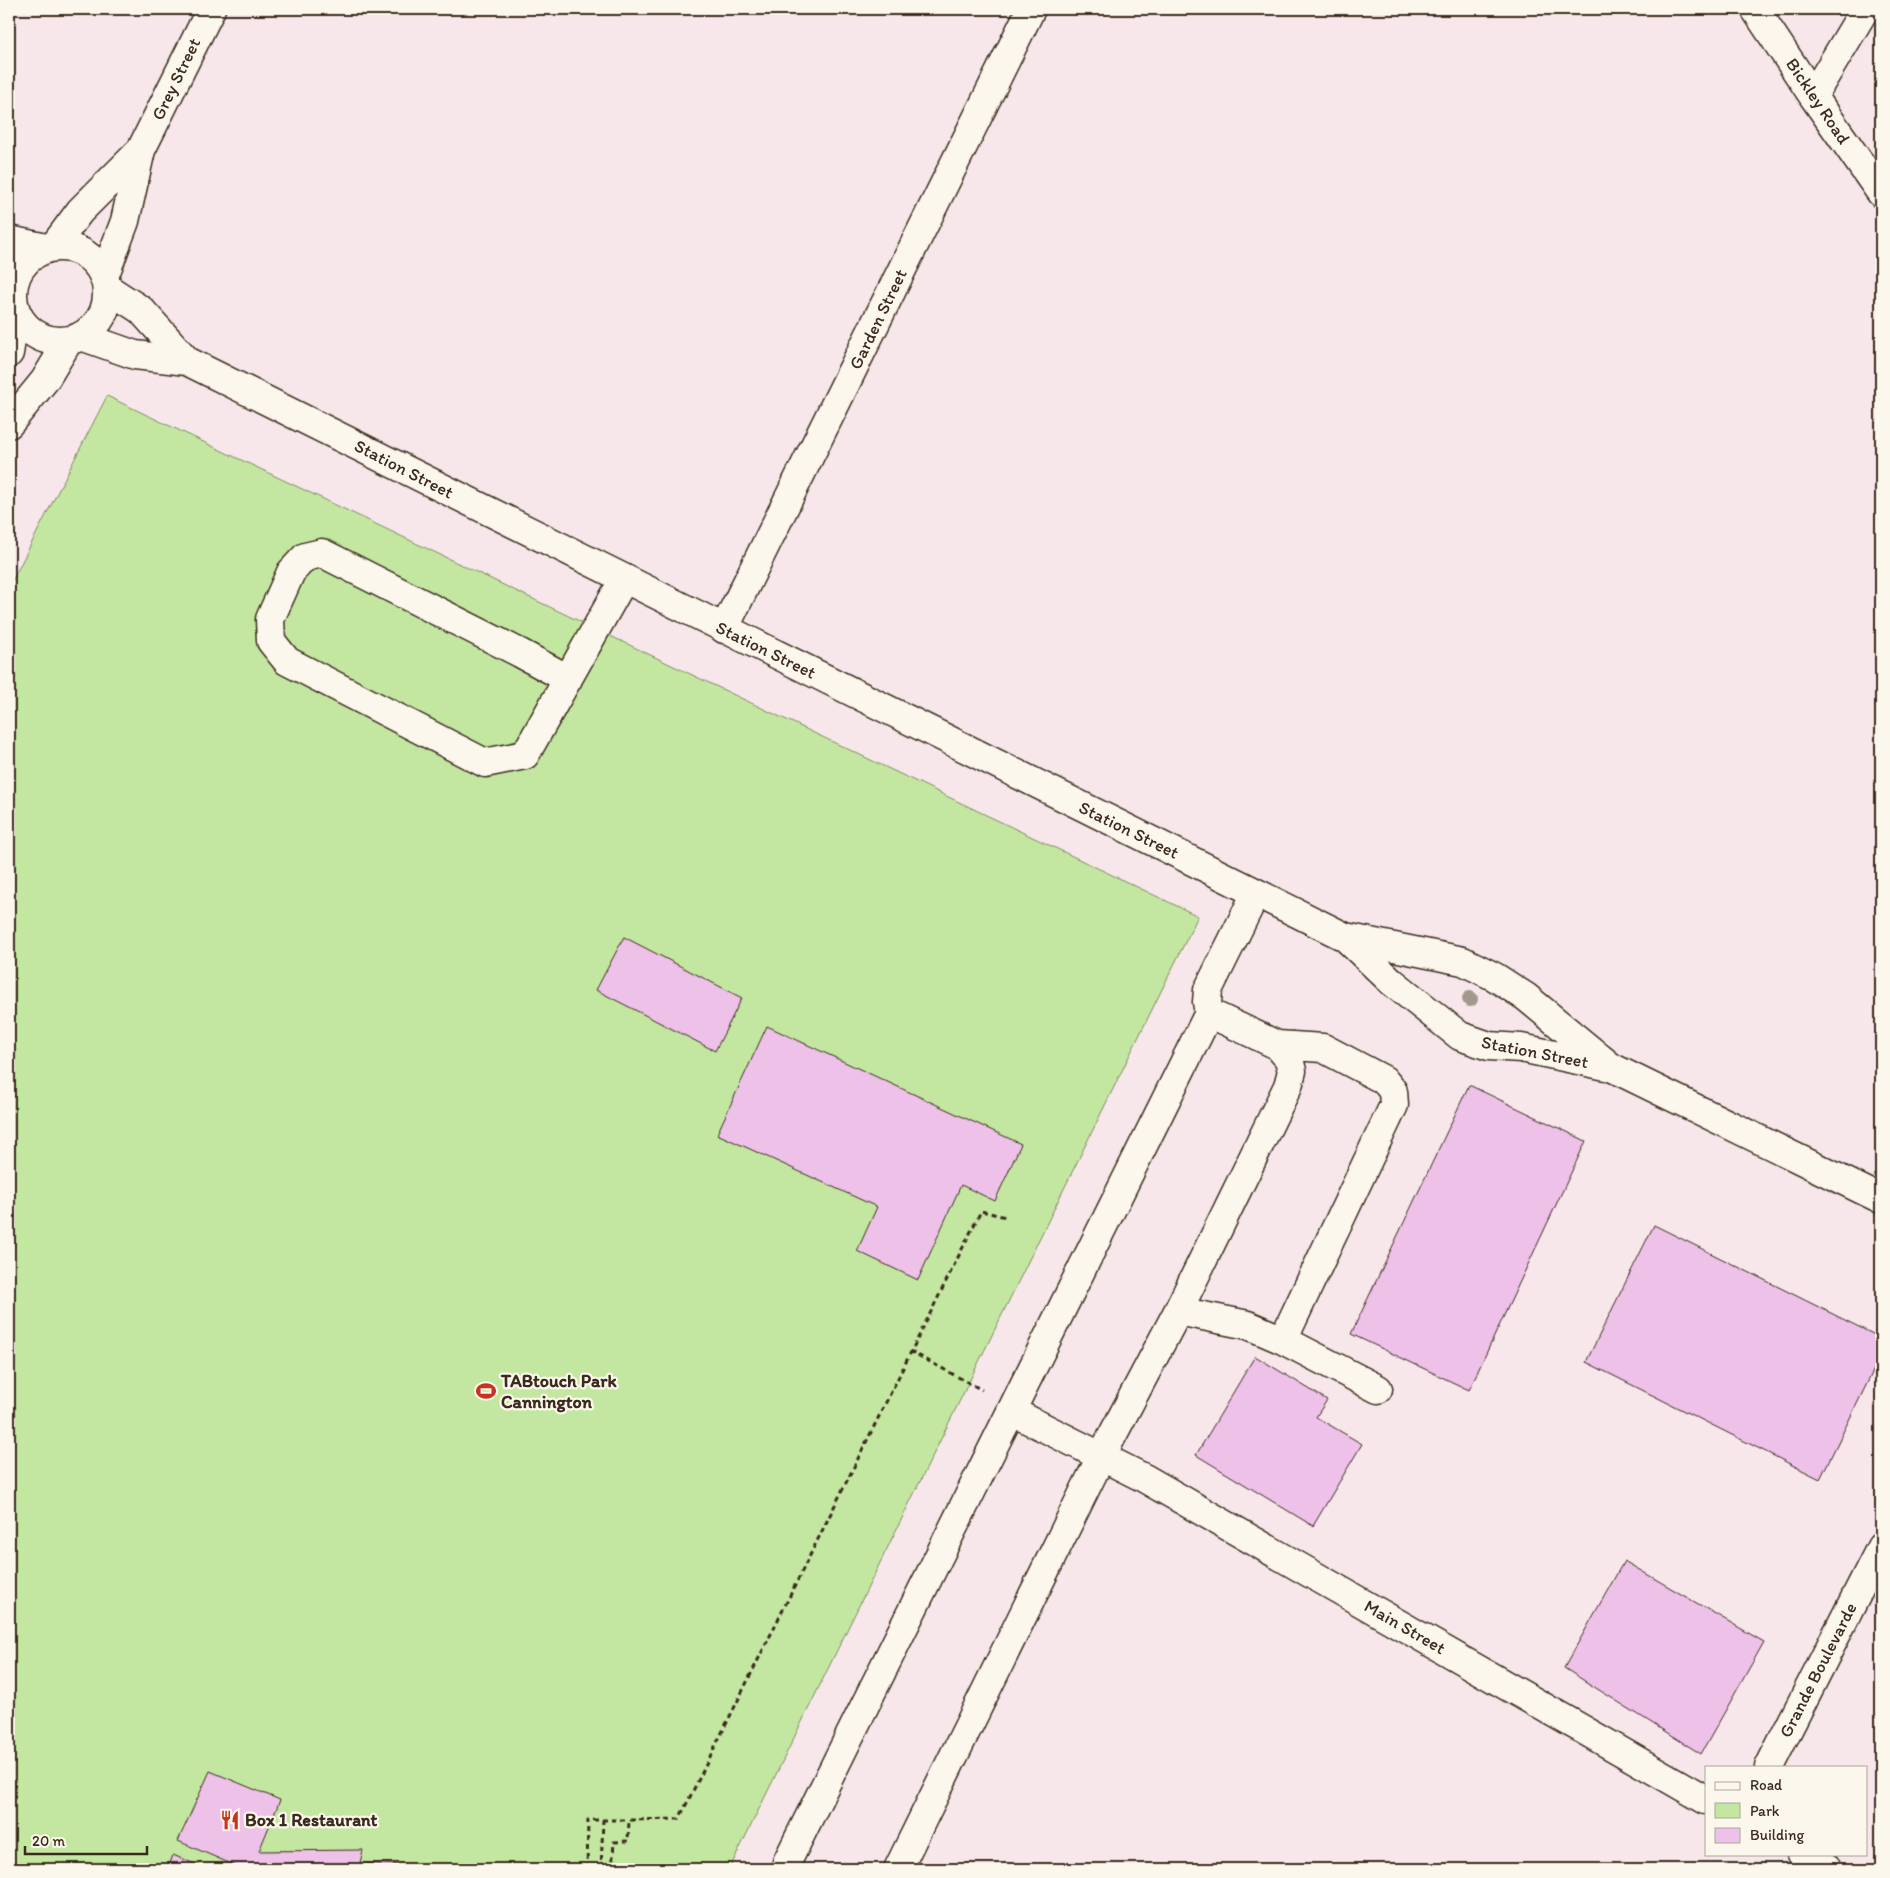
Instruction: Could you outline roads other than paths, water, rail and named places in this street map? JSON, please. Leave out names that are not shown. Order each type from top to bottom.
[{"type":"street","name":"Grey Street","points":[[106,282],[125,221],[141,150],[211,9]]},
{"type":"street","name":"Garden Street","points":[[724,629],[1031,9]]},
{"type":"street","name":"Bickley Road","points":[[1756,9],[1813,96],[1881,192]]},
{"type":"street","points":[[1813,96],[1865,9]]},
{"type":"street","name":"Grey Street","points":[[50,247],[80,211],[141,150]]},
{"type":"street","points":[[9,240],[50,247],[75,248],[96,264],[106,282],[106,302],[102,316],[93,328],[75,338],[56,341],[38,335],[22,323],[13,304]]},
{"type":"street","points":[[9,353],[13,289],[16,275],[33,254],[50,247]]},
{"type":"street","name":"Station Street","points":[[106,282],[141,310],[187,361]]},
{"type":"street","name":"Station Street","points":[[75,338],[135,355],[187,361],[1345,938],[1463,961],[1495,977],[1526,996],[1611,1068]]},
{"type":"street","points":[[9,424],[45,380],[75,338]]},
{"type":"street","points":[[568,679],[322,553],[305,557],[290,572],[270,619],[271,641],[287,661],[485,762],[525,755],[568,679],[624,578]]},
{"type":"street","points":[[788,1869],[787,1862],[1209,1013],[1207,1002],[1208,990],[1256,894]]},
{"type":"street","name":"Station Street","points":[[1345,938],[1392,981],[1460,1036],[1489,1046],[1521,1048],[1611,1068],[1881,1199]]},
{"type":"street","points":[[1209,1013],[1277,1044],[1323,1048],[1384,1080],[1393,1091],[1394,1105],[1283,1340]]},
{"type":"street","points":[[898,1869],[1101,1457],[1178,1311],[1288,1086],[1292,1072],[1289,1058],[1277,1044]]},
{"type":"street","points":[[1178,1311],[1248,1325],[1283,1340],[1378,1390]]},
{"type":"street","name":"Main Street","points":[[1011,1411],[1144,1478],[1705,1799]]},
{"type":"street","name":"Grande Boulevarde","points":[[1770,1766],[1881,1548]]},
{"type":"street","points":[[1804,1856],[1827,1869]]},
{"type":"place","name":"TABtouch Park Cannington","points":[[486,1391]]},
{"type":"place","name":"Box 1 Restaurant","points":[[230,1820]]}]
